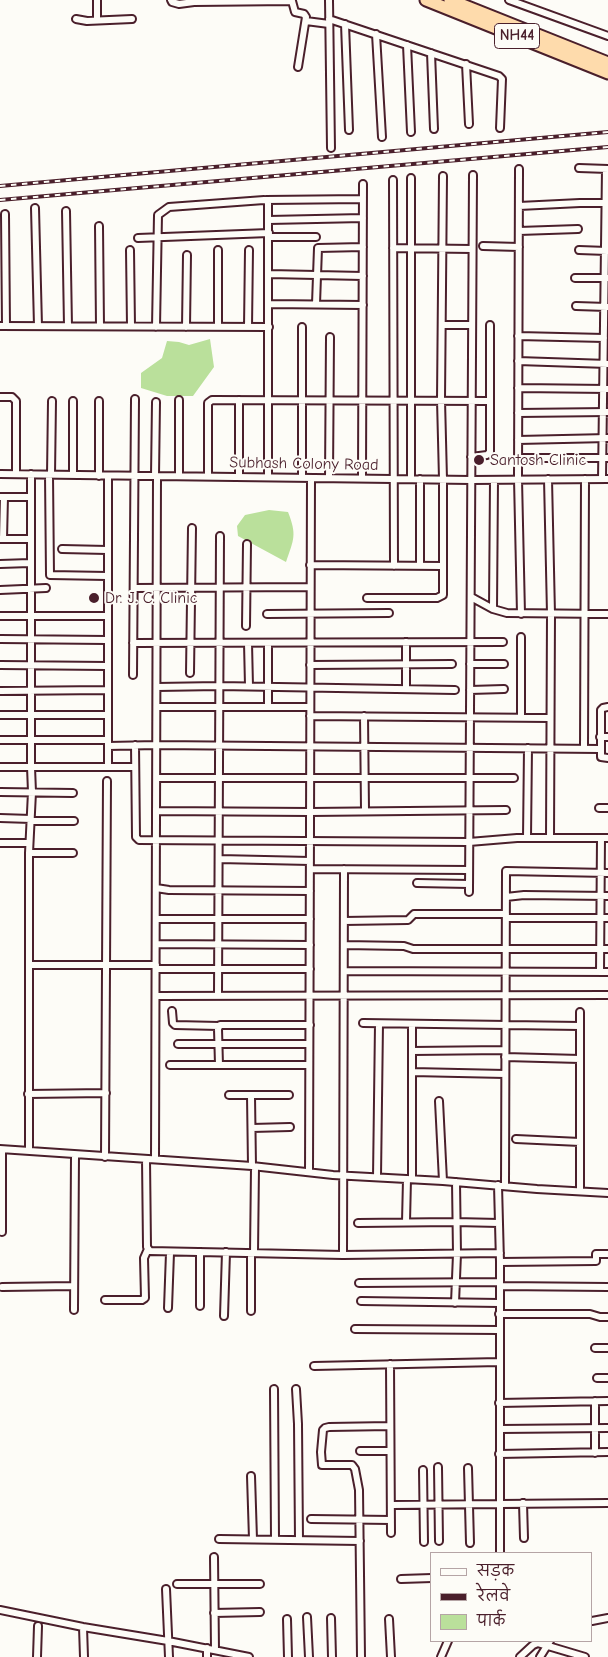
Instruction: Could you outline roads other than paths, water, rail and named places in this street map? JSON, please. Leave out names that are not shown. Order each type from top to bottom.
[{"type":"highway","name":"NH44","points":[[426,0],[608,73]]},
{"type":"highway","name":"NH44","points":[[450,0],[608,63]]},
{"type":"street","points":[[97,0],[97,20]]},
{"type":"street","points":[[171,0],[179,4],[194,1],[291,1],[294,3],[295,12],[305,15],[306,21],[298,67]]},
{"type":"street","points":[[329,0],[331,148]]},
{"type":"street","points":[[509,0],[608,36]]},
{"type":"street","points":[[76,19],[132,19]]},
{"type":"street","points":[[306,21],[329,21],[345,24],[501,77],[500,128]]},
{"type":"street","points":[[345,24],[349,130]]},
{"type":"street","points":[[376,34],[382,137]]},
{"type":"street","points":[[407,45],[411,132]]},
{"type":"street","points":[[431,53],[434,129]]},
{"type":"street","points":[[466,64],[469,124]]},
{"type":"street","points":[[579,168],[607,169],[604,338],[606,364],[605,479]]},
{"type":"street","points":[[519,169],[518,479],[521,614]]},
{"type":"street","points":[[469,892],[473,175]]},
{"type":"street","points":[[367,598],[440,597],[443,595],[441,400],[443,176]]},
{"type":"street","points":[[411,479],[412,178]]},
{"type":"street","points":[[393,180],[394,566]]},
{"type":"street","points":[[362,478],[363,184]]},
{"type":"street","points":[[156,326],[158,215],[169,207],[266,200],[363,199]]},
{"type":"street","points":[[266,200],[269,203],[268,477]]},
{"type":"street","points":[[519,206],[607,203]]},
{"type":"street","points":[[35,208],[38,326]]},
{"type":"street","points":[[66,211],[68,326]]},
{"type":"street","points":[[5,214],[3,230],[3,326],[269,327]]},
{"type":"street","points":[[269,220],[363,218]]},
{"type":"street","points":[[99,226],[100,326]]},
{"type":"street","points":[[519,231],[578,230]]},
{"type":"street","points":[[138,238],[269,235],[316,237]]},
{"type":"street","points":[[484,246],[519,247]]},
{"type":"street","points":[[316,304],[318,248],[363,248]]},
{"type":"street","points":[[393,248],[472,249]]},
{"type":"street","points":[[130,250],[131,326]]},
{"type":"street","points":[[218,250],[218,327]]},
{"type":"street","points":[[248,327],[249,250]]},
{"type":"street","points":[[579,250],[606,251]]},
{"type":"street","points":[[186,327],[187,255]]},
{"type":"street","points":[[269,274],[363,276]]},
{"type":"street","points":[[575,278],[606,278]]},
{"type":"street","points":[[269,304],[363,304]]},
{"type":"street","points":[[576,306],[606,307]]},
{"type":"street","points":[[442,325],[472,325]]},
{"type":"street","points":[[471,457],[487,456],[489,454],[490,325]]},
{"type":"street","points":[[302,327],[302,477]]},
{"type":"street","points":[[329,478],[330,336]]},
{"type":"street","points":[[518,336],[604,338]]},
{"type":"street","points":[[518,362],[606,364]]},
{"type":"street","points":[[518,388],[606,389]]},
{"type":"street","points":[[0,396],[12,397],[16,401],[16,474]]},
{"type":"street","points":[[133,675],[135,399]]},
{"type":"street","points":[[52,400],[50,575],[107,576]]},
{"type":"street","points":[[179,400],[179,476]]},
{"type":"street","points":[[208,476],[209,401],[212,400],[489,401]]},
{"type":"street","points":[[239,476],[240,400]]},
{"type":"street","points":[[73,401],[73,475]]},
{"type":"street","points":[[98,476],[99,401]]},
{"type":"street","points":[[156,402],[156,1159]]},
{"type":"street","points":[[518,413],[606,412]]},
{"type":"street","points":[[518,440],[605,438]]},
{"type":"street","points":[[518,458],[605,458]]},
{"type":"street","name":"Subhash Colony Road","points":[[0,474],[471,480],[605,479]]},
{"type":"street","points":[[29,1151],[29,853],[32,792],[31,474]]},
{"type":"street","points":[[108,476],[108,767]]},
{"type":"street","points":[[309,1172],[311,478]]},
{"type":"street","points":[[420,479],[420,566]]},
{"type":"street","points":[[548,479],[551,614],[550,838]]},
{"type":"street","points":[[584,749],[585,479]]},
{"type":"street","points":[[493,609],[494,480]]},
{"type":"street","points":[[30,497],[2,496],[1,539],[30,539]]},
{"type":"street","points":[[190,673],[192,528]]},
{"type":"street","points":[[218,995],[220,536]]},
{"type":"street","points":[[246,626],[247,544]]},
{"type":"street","points":[[62,549],[108,550]]},
{"type":"street","points":[[0,564],[30,563]]},
{"type":"street","points":[[310,565],[443,566]]},
{"type":"street","points":[[134,588],[310,587]]},
{"type":"street","points":[[0,590],[46,588]]},
{"type":"street","points":[[471,598],[493,609],[507,613],[608,614]]},
{"type":"street","points":[[267,614],[389,614]]},
{"type":"street","points":[[0,616],[107,616]]},
{"type":"street","points":[[521,637],[521,717]]},
{"type":"street","points":[[0,639],[107,640]]},
{"type":"street","points":[[406,642],[406,690]]},
{"type":"street","points":[[133,643],[503,642]]},
{"type":"street","points":[[248,643],[249,686]]},
{"type":"street","points":[[268,643],[268,707]]},
{"type":"street","points":[[310,665],[452,664]]},
{"type":"street","points":[[470,664],[504,664]]},
{"type":"street","points":[[0,666],[107,666]]},
{"type":"street","points":[[157,687],[249,686],[454,690]]},
{"type":"street","points":[[470,690],[504,689]]},
{"type":"street","points":[[0,691],[107,690]]},
{"type":"street","points":[[157,707],[310,707]]},
{"type":"street","points":[[608,707],[601,710],[600,737],[601,757],[608,758]]},
{"type":"street","points":[[0,714],[108,715]]},
{"type":"street","points":[[310,716],[550,718]]},
{"type":"street","points":[[364,716],[365,810]]},
{"type":"street","points":[[600,737],[608,737]]},
{"type":"street","points":[[0,740],[108,743],[134,746],[600,749]]},
{"type":"street","points":[[134,746],[136,838],[139,840],[469,842],[527,838],[604,838],[600,873],[600,972]]},
{"type":"street","points":[[527,838],[528,748]]},
{"type":"street","points":[[0,767],[135,767]]},
{"type":"street","points":[[156,778],[514,778]]},
{"type":"street","points":[[106,1157],[107,781]]},
{"type":"street","points":[[0,792],[73,793]]},
{"type":"street","points":[[599,808],[608,808]]},
{"type":"street","points":[[156,811],[506,810]]},
{"type":"street","points":[[0,818],[74,821]]},
{"type":"street","points":[[0,843],[30,843]]},
{"type":"street","points":[[29,853],[72,853]]},
{"type":"street","points":[[219,859],[310,861]]},
{"type":"street","points":[[310,869],[469,870]]},
{"type":"street","points":[[343,1254],[344,869]]},
{"type":"street","points":[[500,1552],[499,1223],[505,1074],[506,871],[608,873]]},
{"type":"street","points":[[417,883],[469,884]]},
{"type":"street","points":[[156,888],[310,891]]},
{"type":"street","points":[[506,897],[524,894],[608,896]]},
{"type":"street","points":[[344,921],[408,920],[414,914],[608,918]]},
{"type":"street","points":[[156,919],[310,919]]},
{"type":"street","points":[[156,944],[310,946]]},
{"type":"street","points":[[344,945],[404,946],[413,948],[608,949]]},
{"type":"street","points":[[29,965],[310,970]]},
{"type":"street","points":[[344,971],[608,972]]},
{"type":"street","points":[[156,996],[608,995]]},
{"type":"street","points":[[172,1011],[175,1025],[310,1025]]},
{"type":"street","points":[[580,1012],[580,1191]]},
{"type":"street","points":[[364,1024],[580,1026]]},
{"type":"street","points":[[377,1177],[378,1024]]},
{"type":"street","points":[[406,1222],[410,1179],[412,1024]]},
{"type":"street","points":[[219,1026],[219,1066]]},
{"type":"street","points":[[178,1044],[310,1044]]},
{"type":"street","points":[[412,1051],[580,1059]]},
{"type":"street","points":[[170,1065],[309,1065]]},
{"type":"street","points":[[412,1072],[505,1074]]},
{"type":"street","points":[[28,1094],[106,1093]]},
{"type":"street","points":[[229,1095],[289,1095]]},
{"type":"street","points":[[251,1096],[254,1166],[251,1311]]},
{"type":"street","points":[[439,1101],[443,1180]]},
{"type":"street","points":[[252,1128],[290,1127]]},
{"type":"street","points":[[516,1139],[580,1142]]},
{"type":"street","points":[[2,1232],[1,1150],[156,1159],[343,1175],[443,1180],[608,1193]]},
{"type":"street","points":[[74,1310],[75,1155]]},
{"type":"street","points":[[105,1300],[142,1300],[145,1298],[144,1258],[148,1249],[146,1159]]},
{"type":"street","points":[[455,1303],[457,1254],[455,1222],[456,1182]]},
{"type":"street","points":[[358,1223],[499,1223]]},
{"type":"street","points":[[148,1249],[150,1252],[170,1253],[500,1253]]},
{"type":"street","points":[[200,1252],[200,1306]]},
{"type":"street","points":[[224,1316],[226,1252]]},
{"type":"street","points":[[168,1308],[170,1253]]},
{"type":"street","points":[[500,1262],[596,1260],[596,1254],[608,1254]]},
{"type":"street","points":[[358,1283],[455,1282],[608,1287]]},
{"type":"street","points":[[2,1287],[74,1286]]},
{"type":"street","points":[[361,1301],[499,1303]]},
{"type":"street","points":[[499,1314],[590,1314],[600,1317],[608,1316]]},
{"type":"street","points":[[355,1328],[499,1330]]},
{"type":"street","points":[[595,1348],[608,1348]]},
{"type":"street","points":[[314,1366],[499,1362]]},
{"type":"street","points":[[390,1364],[391,1534]]},
{"type":"street","points":[[597,1378],[608,1378]]},
{"type":"street","points":[[274,1389],[275,1540]]},
{"type":"street","points":[[296,1389],[299,1540]]},
{"type":"street","points":[[595,1401],[595,1453]]},
{"type":"street","points":[[499,1403],[608,1401]]},
{"type":"street","points":[[361,1657],[360,1501],[355,1469],[351,1465],[322,1465],[323,1430],[329,1426],[390,1426]]},
{"type":"street","points":[[500,1428],[608,1428]]},
{"type":"street","points":[[360,1451],[390,1451]]},
{"type":"street","points":[[499,1454],[608,1452]]},
{"type":"street","points":[[438,1467],[439,1541]]},
{"type":"street","points":[[468,1468],[470,1543]]},
{"type":"street","points":[[423,1470],[424,1542]]},
{"type":"street","points":[[251,1476],[253,1539]]},
{"type":"street","points":[[523,1504],[524,1538]]},
{"type":"street","points":[[392,1505],[608,1504]]},
{"type":"street","points":[[311,1519],[391,1520]]},
{"type":"street","points":[[219,1539],[360,1541]]},
{"type":"street","points":[[214,1557],[215,1650]]},
{"type":"street","points":[[401,1579],[430,1578]]},
{"type":"street","points":[[178,1584],[260,1584]]},
{"type":"street","points":[[166,1589],[169,1657]]},
{"type":"street","points":[[0,1610],[249,1657]]},
{"type":"street","points":[[214,1613],[260,1612]]},
{"type":"street","points":[[307,1616],[309,1657]]},
{"type":"street","points":[[287,1618],[288,1657]]},
{"type":"street","points":[[331,1618],[332,1657]]},
{"type":"street","points":[[593,1621],[608,1618]]},
{"type":"street","points":[[389,1619],[391,1657]]},
{"type":"street","points":[[37,1657],[38,1626]]},
{"type":"street","points":[[84,1627],[84,1657]]},
{"type":"street","points":[[441,1657],[448,1642]]},
{"type":"street","points":[[520,1657],[535,1644],[540,1643],[549,1644],[585,1657]]},
{"type":"street","points":[[540,1657],[549,1644]]},
{"type":"street","points":[[207,1648],[207,1657]]},
{"type":"railway","points":[[0,186],[608,132]]},
{"type":"railway","points":[[0,200],[608,147]]},
{"type":"place","name":"Santosh Clinic","points":[[479,460]]},
{"type":"place","name":"Dr. J. C. Clinic","points":[[94,598]]}]
